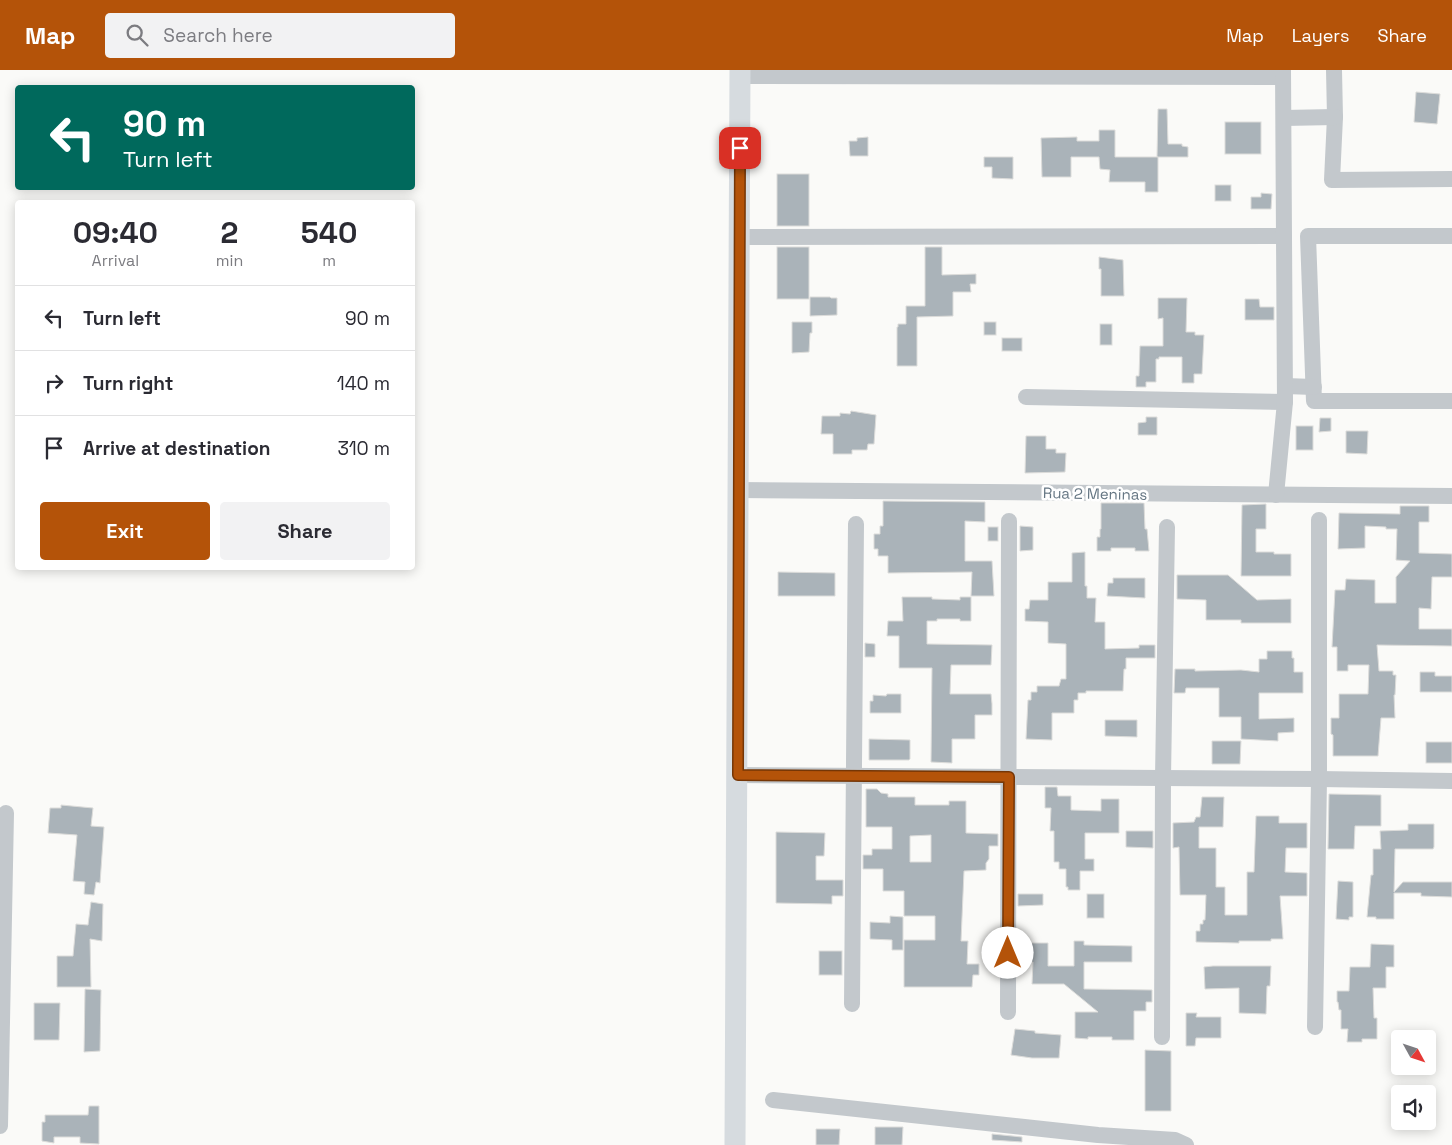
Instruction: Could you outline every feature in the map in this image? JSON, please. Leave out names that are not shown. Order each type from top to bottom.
[{"type":"main road","points":[[736,1145],[740,73]]},
{"type":"street","points":[[1334,70],[1335,117],[1332,180],[1452,179]]},
{"type":"street","points":[[740,73],[1283,74],[1285,394],[1276,495]]},
{"type":"street","points":[[1284,118],[1335,117]]},
{"type":"street","points":[[740,237],[1284,236]]},
{"type":"street","points":[[1452,236],[1308,236],[1314,401],[1452,401]]},
{"type":"street","points":[[1026,397],[1285,394],[1314,387]]},
{"type":"street","name":"Rua 2 Meninas","points":[[738,490],[1452,496]]},
{"type":"street","points":[[1314,1027],[1319,779],[1319,520]]},
{"type":"street","points":[[1008,1012],[1010,521]]},
{"type":"street","points":[[852,1004],[856,524]]},
{"type":"street","points":[[1162,1037],[1163,778],[1167,527]]},
{"type":"street","points":[[738,775],[1452,781]]},
{"type":"street","points":[[0,1126],[6,813]]},
{"type":"street","points":[[774,1100],[1098,1134],[1175,1140],[1186,1145]]},
{"type":"building","points":[[1416,92],[1440,94],[1437,124],[1414,122]]},
{"type":"building","points":[[1158,109],[1167,109],[1168,144],[1182,144],[1182,146],[1188,147],[1188,157],[1157,157]]},
{"type":"building","points":[[1225,122],[1261,122],[1261,154],[1225,154]]},
{"type":"building","points":[[1099,130],[1115,130],[1115,157],[1158,157],[1158,192],[1145,192],[1145,182],[1109,182],[1110,170],[1100,169],[1099,157],[1071,157],[1071,177],[1042,177],[1041,138],[1077,137],[1077,141],[1099,141]]},
{"type":"building","points":[[868,137],[868,156],[850,156],[849,141],[857,141],[857,138]]},
{"type":"building","points":[[984,157],[1013,157],[1013,179],[992,178],[992,167],[984,167]]},
{"type":"building","points":[[777,174],[809,174],[809,226],[777,226]]},
{"type":"building","points":[[1215,185],[1231,185],[1231,201],[1215,201]]},
{"type":"building","points":[[1261,193],[1272,194],[1271,209],[1251,209],[1251,197],[1261,197]]},
{"type":"building","points":[[777,247],[809,247],[809,299],[777,299]]},
{"type":"building","points":[[925,247],[942,247],[942,275],[976,274],[976,284],[970,284],[971,292],[953,292],[953,316],[917,317],[917,366],[897,366],[897,327],[898,324],[906,324],[906,306],[925,306]]},
{"type":"building","points":[[1099,257],[1123,260],[1124,296],[1101,296]]},
{"type":"building","points":[[810,297],[837,298],[837,315],[810,316]]},
{"type":"building","points":[[1158,298],[1187,298],[1186,332],[1204,335],[1202,374],[1194,374],[1194,383],[1182,383],[1182,357],[1159,357],[1159,359],[1156,359],[1156,382],[1146,382],[1146,387],[1136,387],[1136,376],[1139,376],[1140,346],[1163,346],[1163,318],[1158,319]]},
{"type":"building","points":[[1245,299],[1259,299],[1260,307],[1274,307],[1274,320],[1245,320]]},
{"type":"building","points":[[792,322],[812,322],[809,352],[792,353]]},
{"type":"building","points":[[984,322],[996,322],[996,335],[984,335]]},
{"type":"building","points":[[1100,324],[1112,324],[1112,345],[1100,345]]},
{"type":"building","points":[[1002,338],[1022,338],[1022,351],[1002,351]]},
{"type":"building","points":[[851,411],[876,415],[874,444],[868,444],[867,450],[852,450],[852,454],[833,454],[833,434],[821,434],[822,416],[840,416],[840,413],[850,414]]},
{"type":"building","points":[[1146,417],[1157,417],[1157,435],[1138,435],[1138,423],[1146,422]]},
{"type":"building","points":[[1320,418],[1331,418],[1331,431],[1319,432]]},
{"type":"building","points":[[1296,426],[1313,426],[1313,450],[1296,450]]},
{"type":"building","points":[[1346,431],[1368,431],[1367,454],[1346,453]]},
{"type":"building","points":[[1026,436],[1046,436],[1046,449],[1056,449],[1056,453],[1066,453],[1065,472],[1025,473]]},
{"type":"building","points":[[883,501],[985,502],[985,522],[965,521],[965,561],[992,561],[994,596],[971,596],[972,572],[888,573],[888,556],[878,556],[878,549],[874,549],[874,534],[880,534],[880,526],[883,526]]},
{"type":"building","points":[[1101,503],[1144,503],[1145,529],[1147,529],[1149,551],[1135,551],[1135,548],[1111,548],[1111,551],[1097,551],[1097,537],[1100,537],[1101,529]]},
{"type":"building","points":[[1266,504],[1266,529],[1256,529],[1256,552],[1291,554],[1291,576],[1241,576],[1242,505]]},
{"type":"building","points":[[1400,506],[1429,506],[1429,522],[1419,522],[1419,553],[1452,554],[1452,577],[1432,577],[1431,609],[1419,608],[1419,629],[1452,629],[1452,646],[1377,645],[1379,671],[1393,671],[1393,675],[1396,675],[1394,695],[1395,718],[1381,718],[1378,756],[1333,756],[1331,718],[1339,718],[1339,694],[1368,694],[1369,665],[1348,665],[1348,671],[1337,671],[1337,647],[1332,647],[1335,590],[1345,590],[1346,579],[1375,580],[1375,603],[1396,603],[1396,577],[1410,561],[1396,560],[1397,529],[1386,529],[1386,527],[1365,526],[1365,548],[1338,549],[1339,513],[1400,514]]},
{"type":"building","points":[[1020,526],[1033,527],[1033,550],[1020,551]]},
{"type":"building","points":[[988,527],[998,527],[998,541],[988,541]]},
{"type":"building","points":[[1085,552],[1087,598],[1096,598],[1095,622],[1105,622],[1105,649],[1139,648],[1139,645],[1155,645],[1155,658],[1126,658],[1123,691],[1086,691],[1086,693],[1078,693],[1078,700],[1074,700],[1074,713],[1052,713],[1052,740],[1026,739],[1028,700],[1031,700],[1031,692],[1037,692],[1037,686],[1059,686],[1061,679],[1066,679],[1066,644],[1048,643],[1048,622],[1025,621],[1025,609],[1029,609],[1030,600],[1048,600],[1048,582],[1072,582],[1072,553]]},
{"type":"building","points":[[778,572],[835,573],[835,596],[778,596]]},
{"type":"building","points":[[1177,575],[1228,575],[1257,600],[1291,599],[1291,623],[1241,623],[1241,620],[1206,620],[1206,600],[1177,599]]},
{"type":"building","points":[[1113,578],[1145,578],[1145,598],[1107,596],[1108,583],[1113,583]]},
{"type":"building","points":[[902,597],[932,597],[932,599],[960,600],[960,597],[971,597],[971,621],[937,619],[937,621],[927,621],[927,644],[992,645],[991,665],[951,665],[950,694],[991,694],[992,704],[992,715],[975,715],[975,739],[952,739],[952,763],[931,762],[932,668],[899,668],[899,636],[887,636],[888,621],[903,621]]},
{"type":"building","points":[[865,643],[875,644],[875,657],[865,657]]},
{"type":"building","points":[[1267,651],[1292,651],[1294,672],[1303,672],[1303,693],[1259,693],[1259,719],[1294,718],[1294,732],[1278,733],[1278,741],[1241,739],[1241,717],[1219,717],[1219,688],[1186,688],[1185,693],[1174,693],[1175,669],[1259,672],[1259,659],[1267,659]]},
{"type":"building","points":[[1420,672],[1435,672],[1435,676],[1452,676],[1452,692],[1420,692]]},
{"type":"building","points":[[887,694],[901,694],[901,713],[870,713],[870,701],[873,701],[873,695],[886,696]]},
{"type":"building","points":[[1105,720],[1137,720],[1137,737],[1105,736]]},
{"type":"building","points":[[869,739],[910,740],[910,759],[869,760]]},
{"type":"building","points":[[1212,741],[1241,741],[1240,764],[1212,764]]},
{"type":"building","points":[[1426,742],[1452,742],[1452,763],[1426,763]]},
{"type":"building","points":[[1045,787],[1057,787],[1058,796],[1071,796],[1071,810],[1101,811],[1101,799],[1119,799],[1119,833],[1085,833],[1085,859],[1094,859],[1094,871],[1080,871],[1080,890],[1068,890],[1068,887],[1066,887],[1066,869],[1059,869],[1059,862],[1054,862],[1054,831],[1050,831],[1051,808],[1045,808]]},
{"type":"building","points":[[866,789],[877,789],[881,793],[888,794],[888,797],[915,797],[915,805],[949,805],[949,801],[966,801],[966,833],[998,834],[998,846],[989,846],[989,859],[986,863],[986,870],[964,871],[961,941],[968,941],[967,964],[979,964],[979,975],[973,975],[972,987],[904,987],[904,940],[935,940],[935,916],[904,916],[904,891],[883,891],[883,869],[863,869],[863,855],[872,855],[872,849],[892,849],[892,827],[866,827]],"holes":[[[931,835],[931,862],[910,862],[910,836]]]},
{"type":"building","points":[[1329,794],[1381,795],[1381,826],[1355,826],[1354,849],[1328,849]]},
{"type":"building","points":[[1202,797],[1224,797],[1223,827],[1199,827],[1199,848],[1216,848],[1216,887],[1225,887],[1225,915],[1247,915],[1247,872],[1254,872],[1256,816],[1279,816],[1279,823],[1307,823],[1307,848],[1286,848],[1285,872],[1307,873],[1307,896],[1280,896],[1283,939],[1239,941],[1239,943],[1196,942],[1196,931],[1200,931],[1200,924],[1203,924],[1203,920],[1205,920],[1206,895],[1180,895],[1179,847],[1173,848],[1173,823],[1194,822],[1196,817],[1200,817]]},
{"type":"building","points":[[61,805],[93,808],[91,826],[104,827],[100,883],[96,882],[94,895],[84,894],[85,882],[73,881],[77,835],[48,833],[50,808],[61,808]]},
{"type":"building","points":[[1408,824],[1434,824],[1434,847],[1433,849],[1395,849],[1394,892],[1403,882],[1452,882],[1452,897],[1421,896],[1421,893],[1394,893],[1394,919],[1367,917],[1371,875],[1373,875],[1373,849],[1381,849],[1380,831],[1408,830]]},
{"type":"building","points":[[1126,831],[1153,831],[1153,848],[1126,847]]},
{"type":"building","points":[[776,832],[825,833],[824,856],[816,856],[816,880],[843,880],[843,896],[832,896],[832,904],[776,903]]},
{"type":"building","points":[[1338,881],[1353,882],[1353,917],[1349,917],[1349,920],[1336,919]]},
{"type":"building","points":[[1018,894],[1043,894],[1043,905],[1018,906]]},
{"type":"building","points":[[1087,894],[1104,894],[1104,918],[1087,918]]},
{"type":"building","points":[[91,902],[103,904],[102,941],[90,939],[91,987],[57,987],[57,956],[73,956],[76,924],[88,925]]},
{"type":"building","points":[[890,916],[903,917],[903,950],[892,950],[892,940],[870,939],[870,922],[890,923]]},
{"type":"building","points":[[1074,941],[1084,941],[1084,945],[1132,946],[1132,962],[1084,962],[1084,989],[1152,990],[1152,1002],[1146,1002],[1146,1011],[1134,1011],[1134,1040],[1112,1040],[1112,1037],[1075,1038],[1075,1012],[1098,1012],[1064,984],[1032,984],[1033,962],[1018,962],[1018,943],[1048,943],[1048,966],[1074,966]]},
{"type":"building","points":[[1371,944],[1394,945],[1394,967],[1386,967],[1386,988],[1373,988],[1374,1018],[1377,1018],[1377,1039],[1347,1042],[1348,1029],[1341,1029],[1341,1010],[1339,1010],[1337,1002],[1337,991],[1349,991],[1350,967],[1370,967]]},
{"type":"building","points":[[819,951],[842,951],[842,975],[819,975]]},
{"type":"building","points":[[1271,966],[1270,986],[1267,986],[1266,1014],[1239,1013],[1239,988],[1205,989],[1204,967]]},
{"type":"building","points":[[85,989],[101,990],[100,1051],[84,1052]]},
{"type":"building","points":[[34,1003],[60,1003],[59,1040],[34,1040]]},
{"type":"building","points":[[1186,1013],[1197,1013],[1196,1017],[1221,1017],[1221,1038],[1196,1038],[1195,1046],[1186,1046]]},
{"type":"building","points":[[1015,1029],[1061,1035],[1059,1058],[1032,1058],[1011,1055]]},
{"type":"building","points":[[1145,1050],[1171,1051],[1171,1111],[1145,1111]]},
{"type":"building","points":[[89,1106],[99,1106],[99,1144],[80,1143],[80,1137],[54,1137],[54,1143],[42,1141],[42,1122],[45,1122],[45,1115],[88,1115]]},
{"type":"building","points":[[875,1127],[903,1127],[902,1145],[875,1145]]},
{"type":"building","points":[[816,1129],[840,1129],[839,1145],[816,1145]]},
{"type":"building","points":[[992,1134],[1022,1137],[1022,1142],[992,1140]]},
{"type":"route","points":[[740,148],[738,775],[1009,777],[1008,953]]}]
